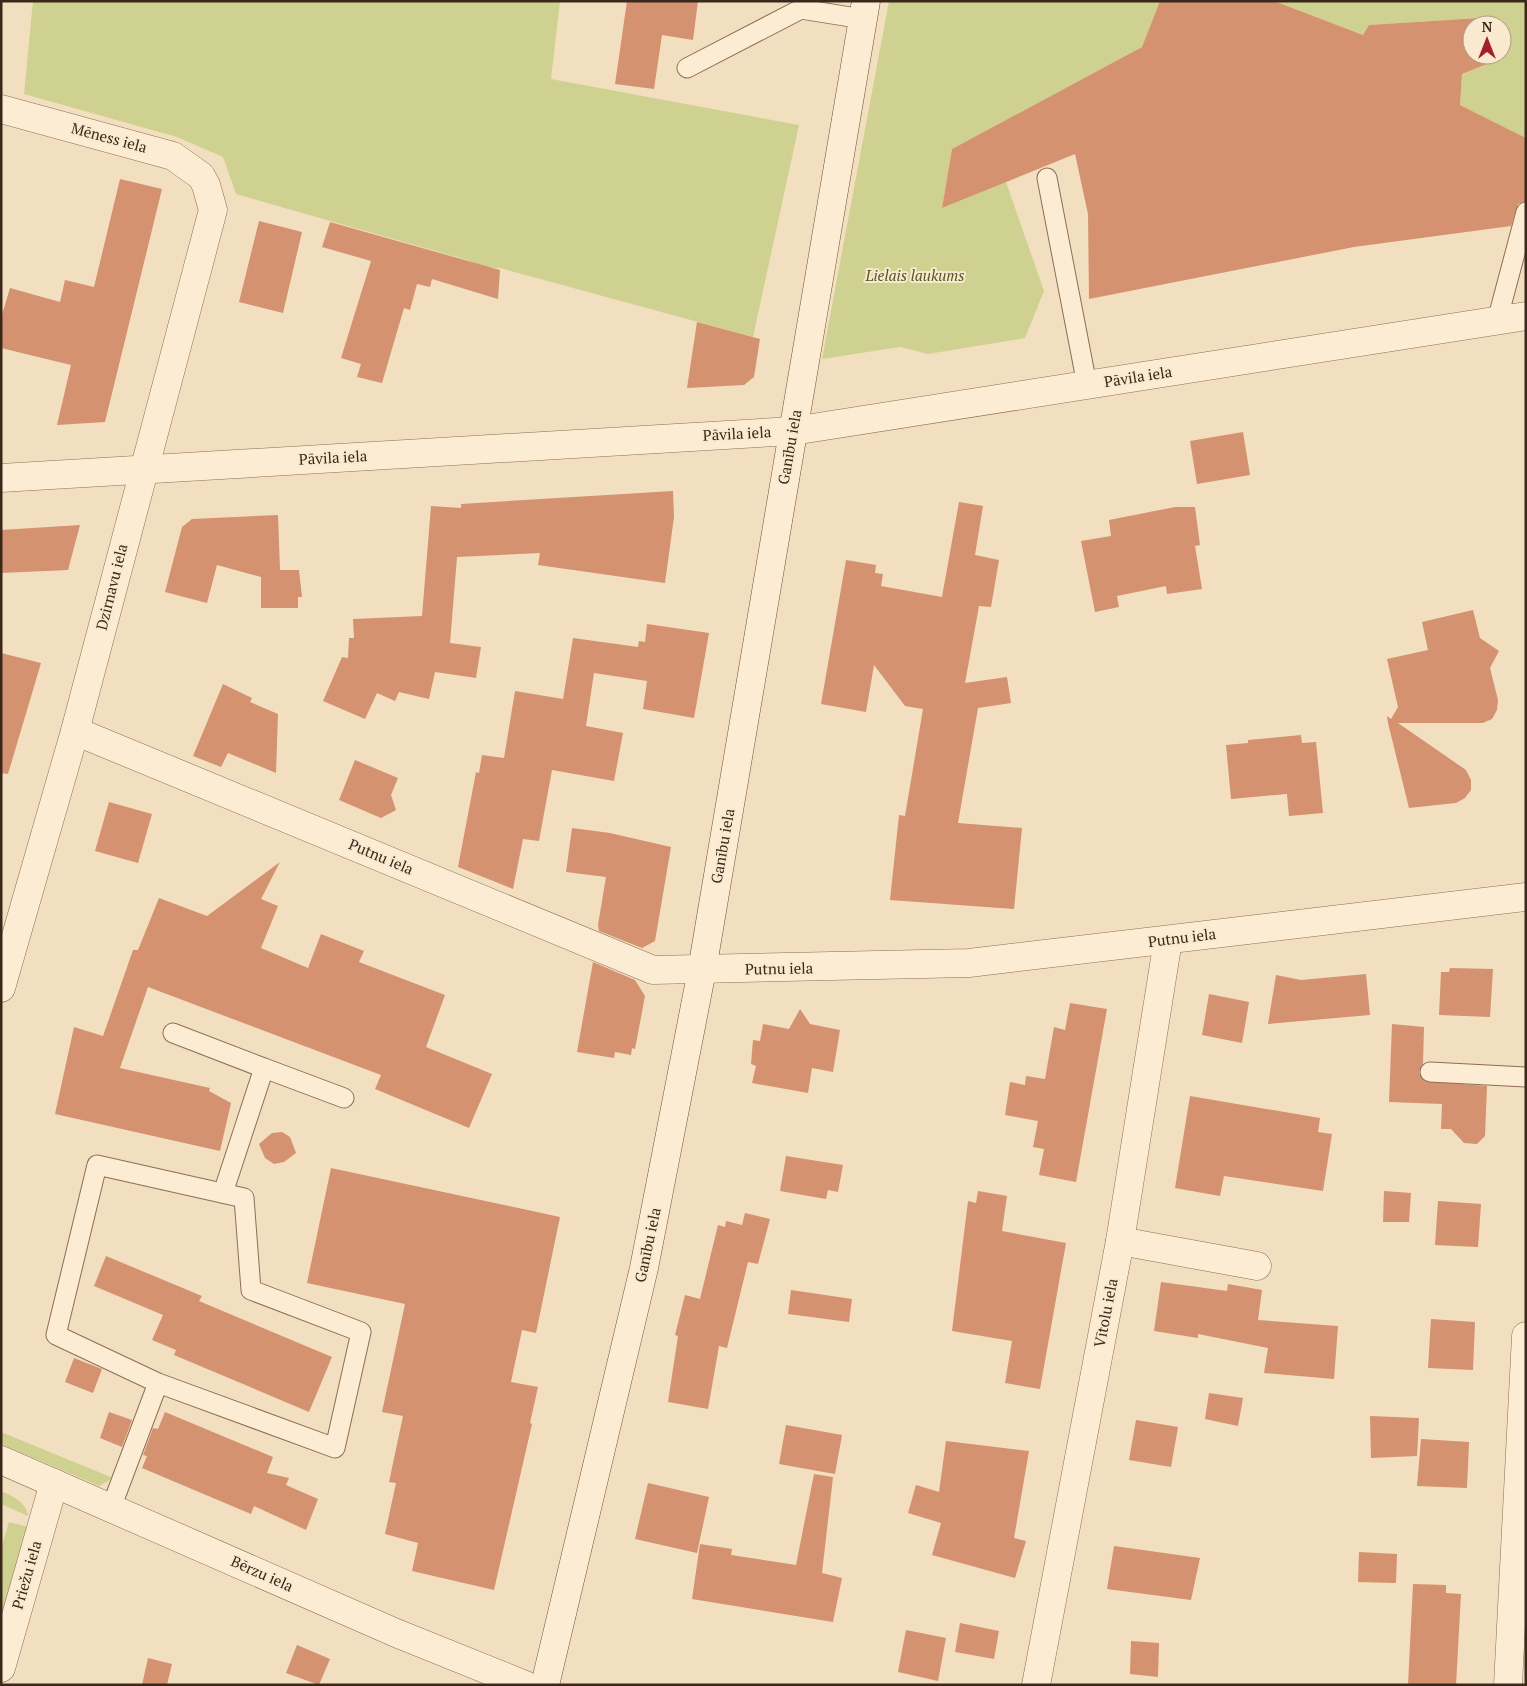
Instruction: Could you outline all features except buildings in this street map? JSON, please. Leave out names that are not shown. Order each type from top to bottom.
[{"type":"street","name":"Ganību iela","points":[[545,1685],[644,1268],[702,970],[864,10]]},
{"type":"street","name":"Mēness iela","points":[[1,110],[173,156],[201,176],[206,186]]},
{"type":"street","name":"Dzirnavu iela","points":[[1,988],[76,730],[213,210],[206,186]]},
{"type":"street","name":"Pāvila iela","points":[[1,478],[793,430],[1526,316]]},
{"type":"street","name":"Putnu iela","points":[[76,730],[653,970],[969,963],[1526,897]]},
{"type":"street","name":"Vītolu iela","points":[[1036,1685],[1120,1241],[1168,940]]},
{"type":"street","points":[[1120,1241],[1257,1266]]},
{"type":"street","points":[[1508,1685],[1526,1336]]},
{"type":"street","name":"Bērzu iela","points":[[1,1460],[396,1633],[525,1685]]},
{"type":"street","name":"Priežu iela","points":[[1,1668],[54,1483]]},
{"type":"lane","points":[[687,68],[801,9],[864,10]]},
{"type":"lane","points":[[1047,178],[1087,385]]},
{"type":"lane","points":[[1497,321],[1526,212]]},
{"type":"lane","points":[[174,1033],[344,1098]]},
{"type":"lane","points":[[223,1193],[264,1068]]},
{"type":"lane","points":[[1430,1072],[1526,1078]]},
{"type":"lane","points":[[97,1165],[244,1198],[251,1290],[361,1332],[335,1448],[158,1383],[56,1335],[97,1165]]},
{"type":"lane","points":[[111,1508],[158,1383]]},
{"type":"green space","points":[[33,1],[560,1],[551,79],[799,125],[753,337],[500,268],[482,267],[467,260],[236,194],[223,157],[177,137],[24,94]]},
{"type":"green space","name":"Lielais laukums","points":[[889,1],[1160,1],[1142,47],[952,149],[942,208],[1006,182],[1044,291],[1025,338],[928,354],[900,347],[822,359]]},
{"type":"green space","points":[[1274,1],[1526,1],[1526,138],[1460,105],[1462,74],[1483,65],[1512,65],[1512,15],[1462,15],[1462,19],[1369,25],[1363,35]]},
{"type":"green space","points":[[1,1432],[113,1478],[99,1486],[1,1444]]},
{"type":"green space","points":[[1,1491],[22,1503],[28,1516],[1,1504]]},
{"type":"green space","points":[[9,1522],[32,1528],[1,1634],[1,1549]]}]
